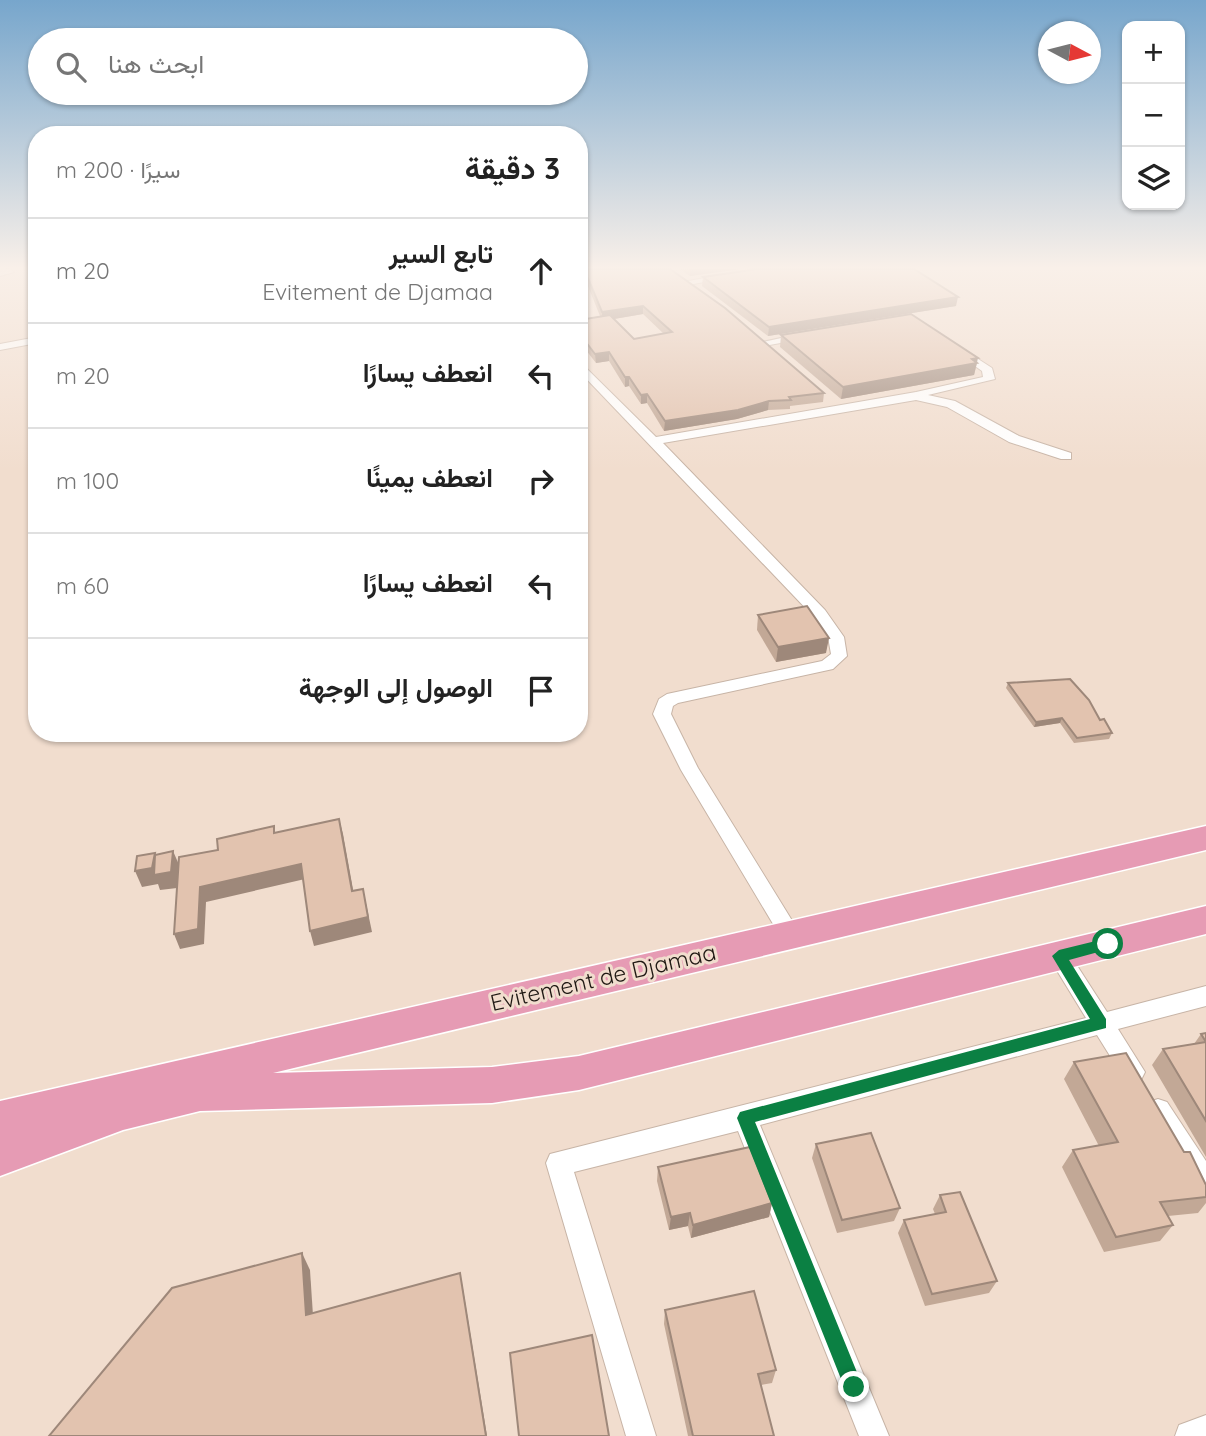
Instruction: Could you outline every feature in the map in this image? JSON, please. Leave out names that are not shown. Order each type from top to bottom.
[{"type":"main road","name":"Evitement de Djamaa","points":[[0,1120],[789,933],[1206,838]]},
{"type":"main road","points":[[0,1157],[90,1122],[178,1097],[241,1091],[449,1087],[536,1081],[621,1064],[1206,920]]},
{"type":"street","points":[[764,343],[807,336]]},
{"type":"street","points":[[0,347],[28,342]]},
{"type":"street","points":[[897,397],[989,379],[988,369],[948,342]]},
{"type":"street","points":[[588,373],[819,612],[836,637],[839,656],[827,665],[673,698],[665,703],[662,714],[690,770],[789,933]]},
{"type":"street","points":[[653,442],[834,403],[916,396],[951,404],[1014,439],[1066,456]]},
{"type":"street","points":[[1059,956],[1206,1184]]},
{"type":"street","points":[[641,1436],[559,1163],[745,1118],[1206,996]]},
{"type":"street","points":[[745,1118],[874,1436]]},
{"type":"street","points":[[1189,1436],[1206,1430]]},
{"type":"building","points":[[588,336],[631,336],[634,339],[650,336],[758,336],[824,393],[789,397],[791,400],[769,401],[738,410],[665,421],[647,394],[641,395],[629,377],[625,377],[609,352],[595,354],[588,345]]},
{"type":"building","points":[[782,336],[945,336],[978,358],[972,359],[977,363],[843,387]]},
{"type":"building","points":[[807,606],[829,638],[778,647],[758,615]]},
{"type":"building","points":[[1070,679],[1089,700],[1100,720],[1104,719],[1112,733],[1077,738],[1062,718],[1036,722],[1008,683]]},
{"type":"building","points":[[339,819],[352,891],[363,889],[368,917],[310,931],[301,864],[200,887],[198,929],[174,934],[179,857],[218,850],[217,839],[274,826],[274,833]]},
{"type":"building","points":[[173,851],[171,872],[154,875],[155,855]]},
{"type":"building","points":[[155,853],[152,868],[135,871],[137,856]]},
{"type":"building","points":[[1206,1042],[1206,1121],[1163,1049]]},
{"type":"building","points":[[1126,1053],[1184,1152],[1190,1152],[1206,1185],[1206,1197],[1160,1202],[1173,1225],[1116,1237],[1073,1150],[1118,1142],[1074,1062]]},
{"type":"building","points":[[871,1133],[900,1208],[842,1220],[816,1144]]},
{"type":"building","points":[[750,1147],[772,1203],[693,1225],[690,1213],[671,1217],[658,1167]]},
{"type":"building","points":[[960,1192],[997,1281],[932,1294],[904,1220],[946,1212],[940,1195]]},
{"type":"building","points":[[302,1253],[306,1315],[460,1273],[486,1436],[49,1436],[172,1288]]},
{"type":"building","points":[[754,1291],[776,1370],[758,1374],[774,1436],[693,1436],[665,1310]]},
{"type":"building","points":[[592,1335],[609,1436],[519,1436],[510,1353]]},
{"type":"route","points":[[854,1387],[745,1118],[1100,1023],[1059,956],[1108,944]]}]
